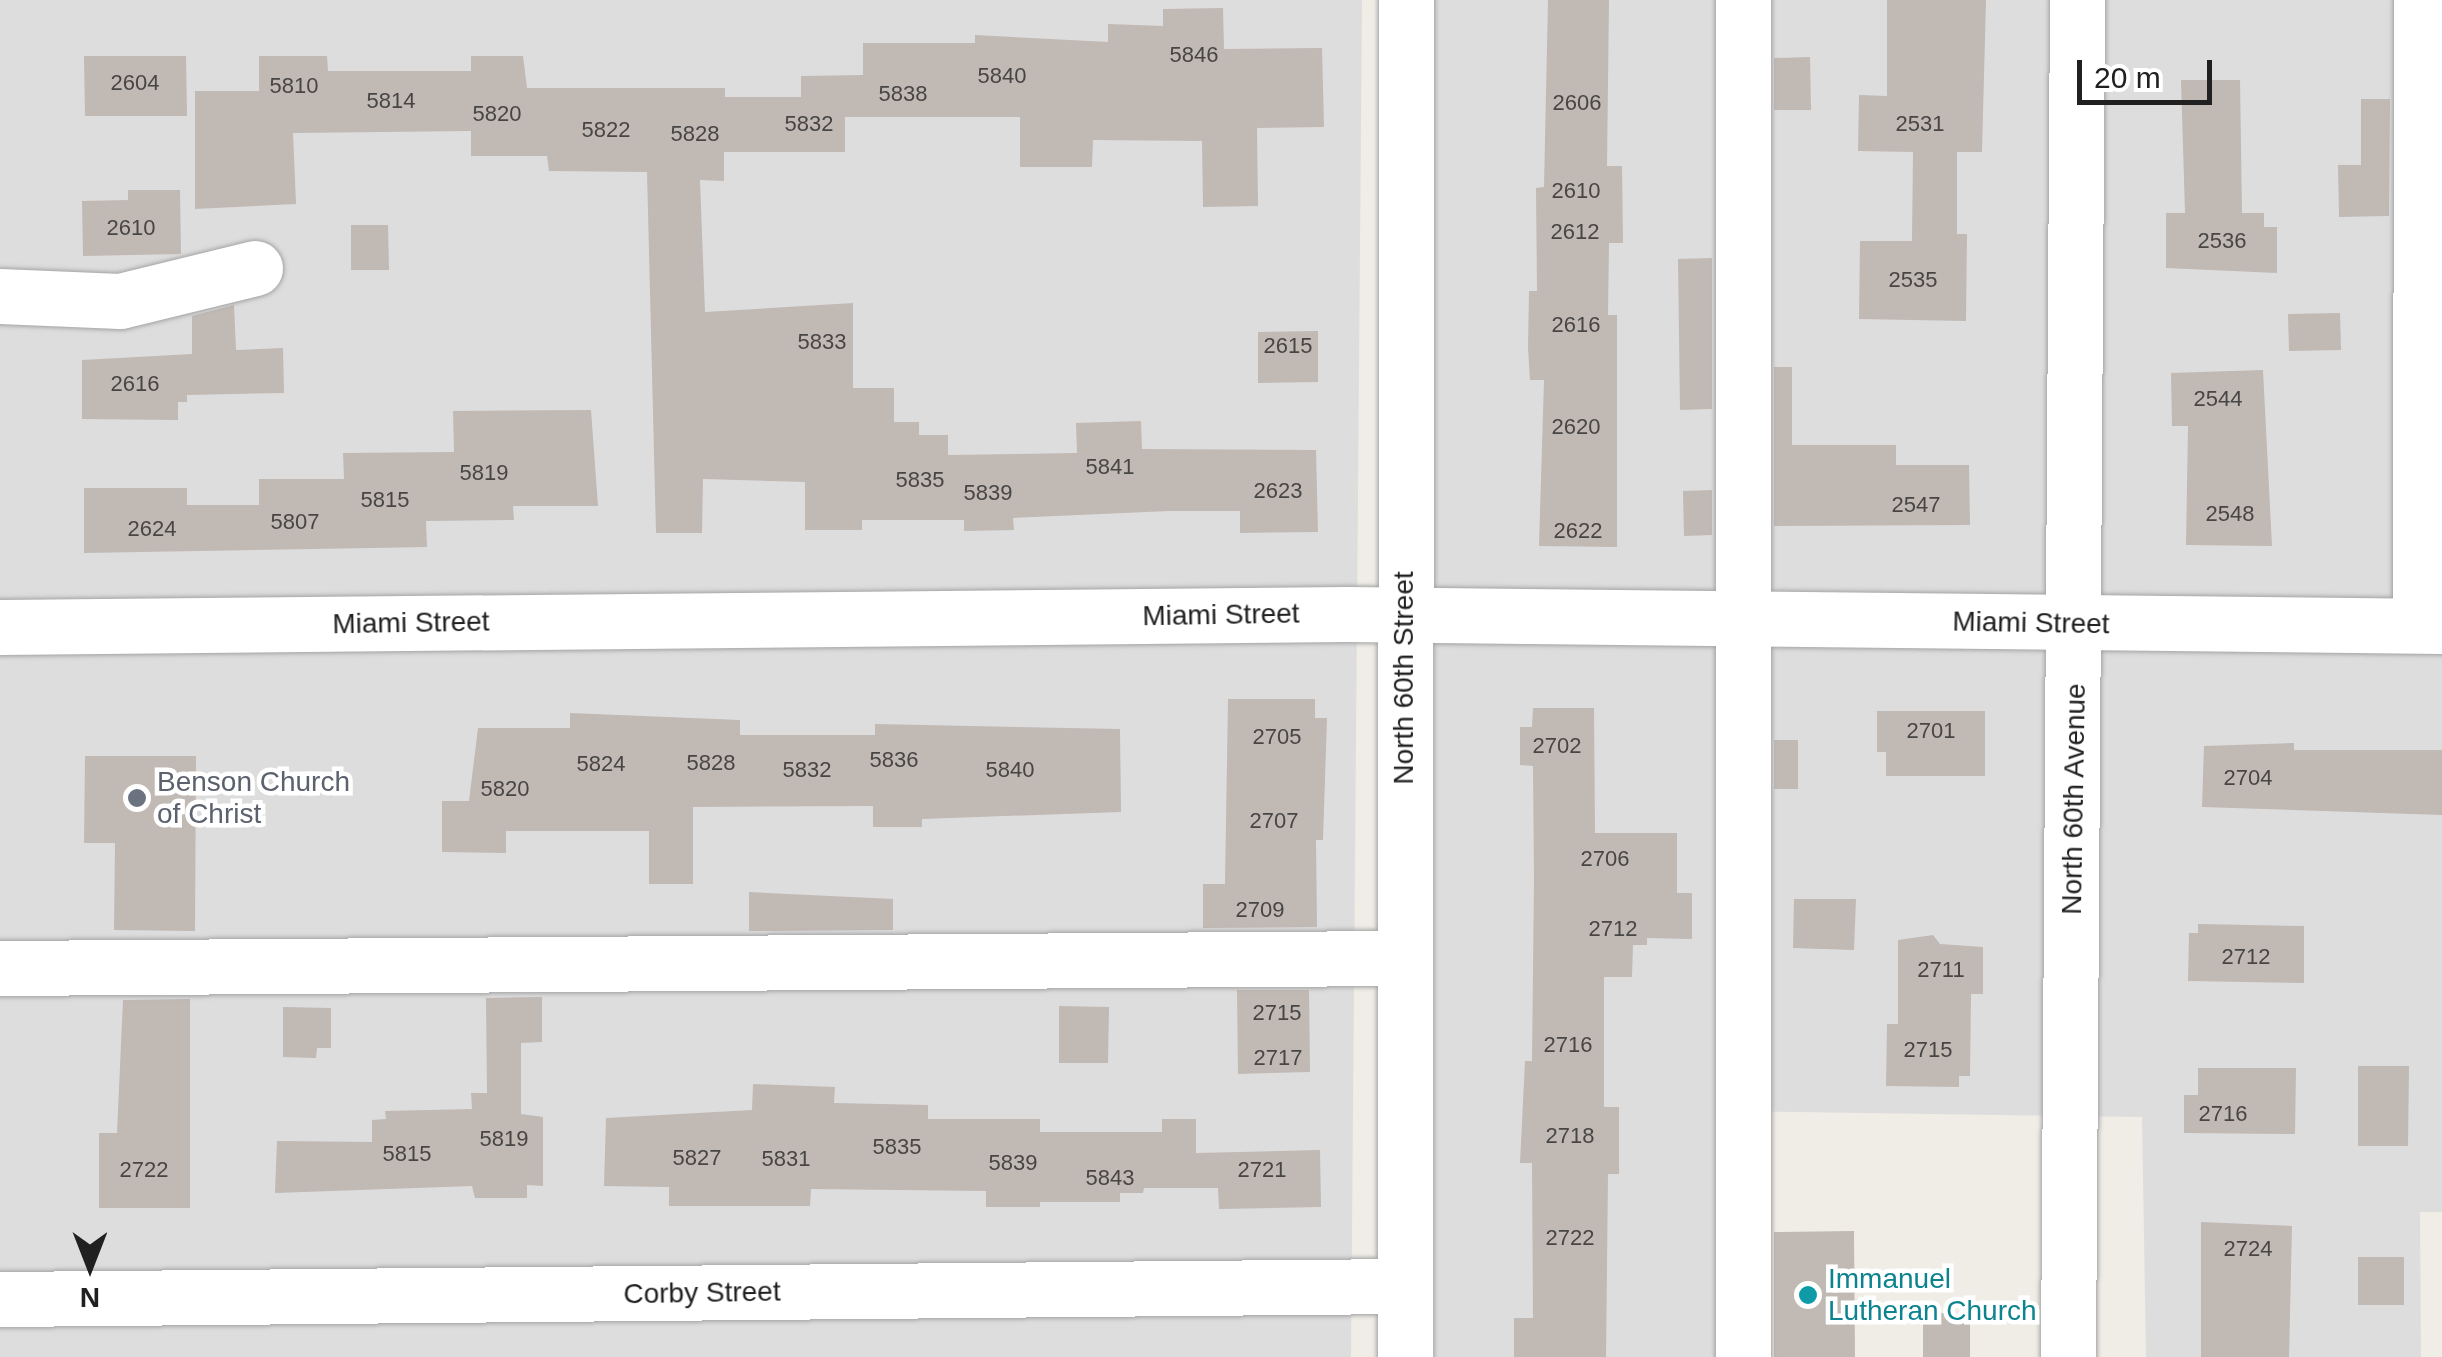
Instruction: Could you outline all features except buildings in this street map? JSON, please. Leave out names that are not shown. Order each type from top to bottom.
[{"type":"street","name":"North 60th Street","points":[[1405,1357],[1406,0]]},
{"type":"street","points":[[1742,0],[1742,1357]]},
{"type":"street","name":"North 60th Avenue","points":[[2068,1357],[2076,624],[2077,0]]},
{"type":"street","points":[[2421,0],[2431,626]]},
{"type":"street","points":[[0,296],[120,300],[254,268]]},
{"type":"street","name":"Miami Street","points":[[0,627],[1404,617],[2431,626]]},
{"type":"street","points":[[0,968],[1404,958]]},
{"type":"street","name":"Corby Street","points":[[0,1299],[1404,1286]]},
{"type":"shaded area","points":[[0,0],[1362,0],[1351,1357],[0,1357]]},
{"type":"shaded area","points":[[1434,0],[2442,0],[2442,1212],[2420,1212],[2421,1357],[2146,1357],[2142,1117],[1729,1111],[1736,1357],[1434,1357]]},
{"type":"place","name":"Benson Church of Christ","points":[[137,798]]},
{"type":"place","name":"Immanuel Lutheran Church","points":[[1808,1295]]}]
